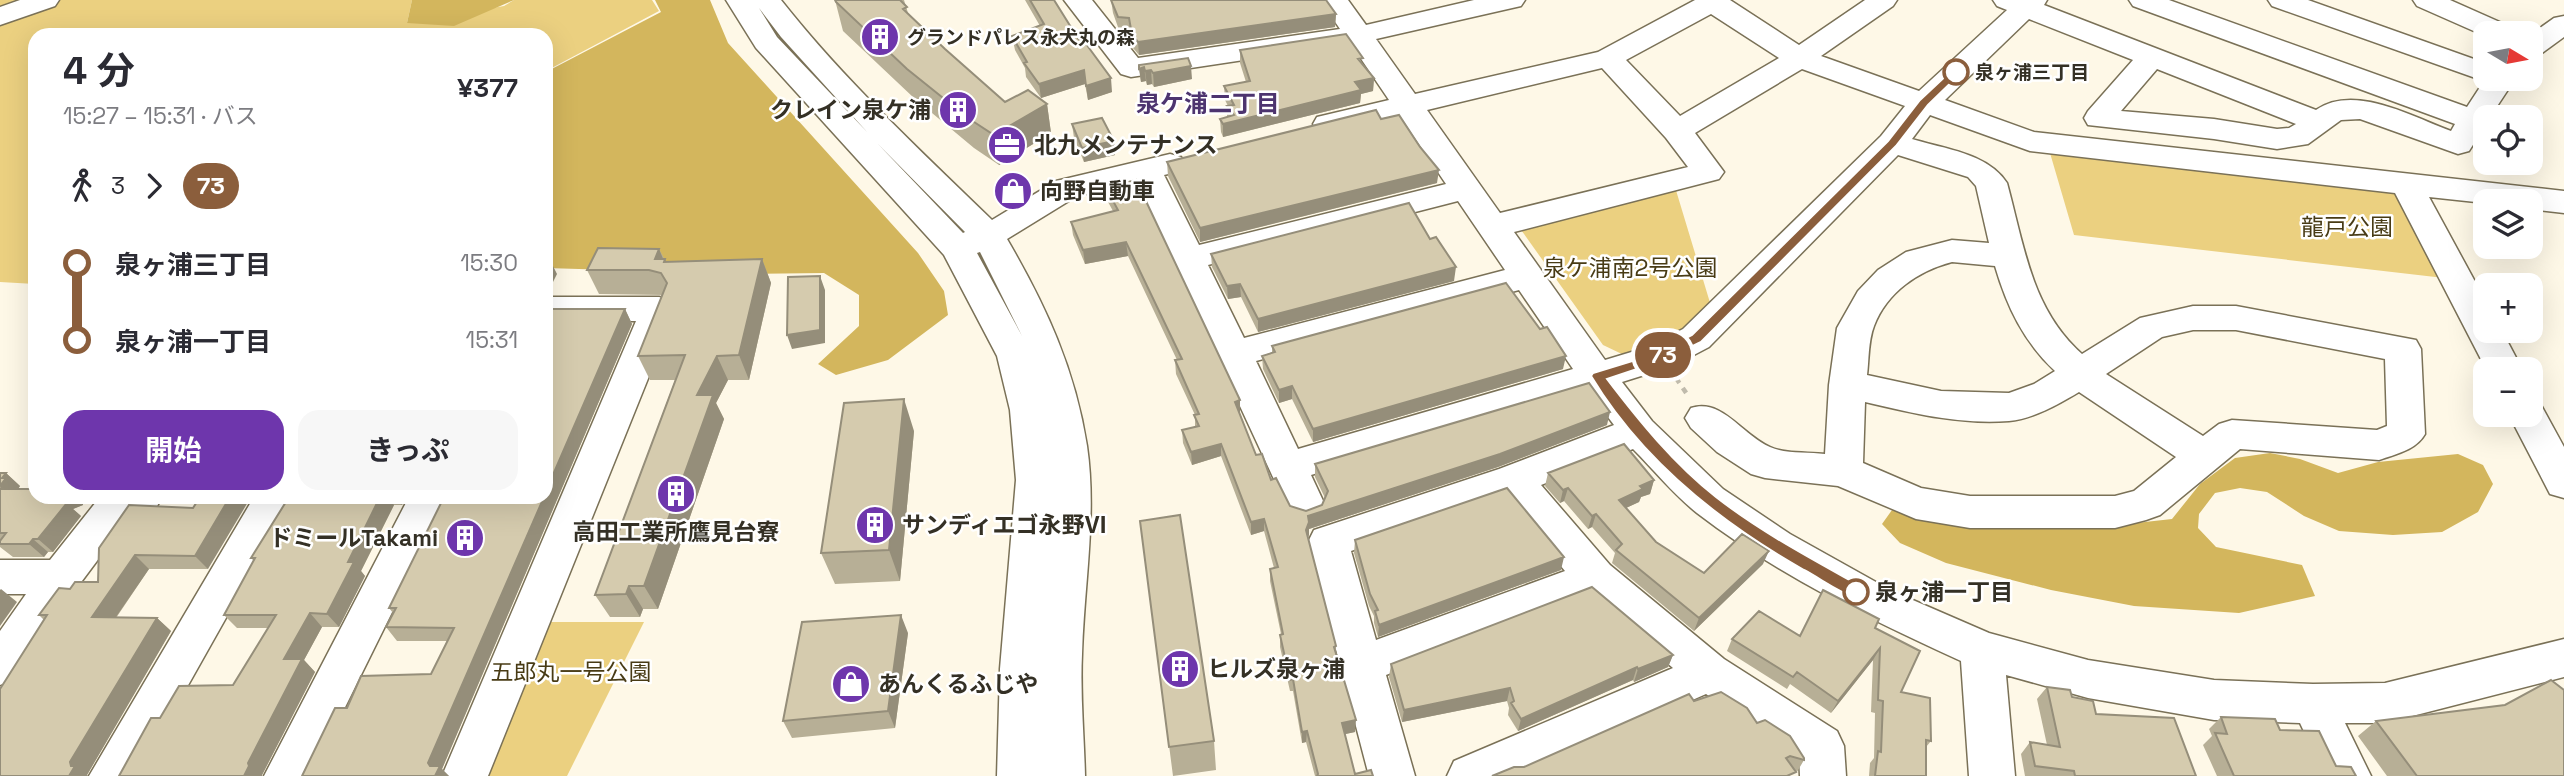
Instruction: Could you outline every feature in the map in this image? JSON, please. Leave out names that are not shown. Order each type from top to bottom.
[{"type":"street","points":[[0,17],[45,0]]},
{"type":"street","points":[[740,0],[766,42],[973,243],[1011,276],[1039,333],[1058,390],[1069,449],[1071,524],[1060,655],[1062,776]]},
{"type":"street","points":[[766,0],[883,131],[973,243],[1015,356],[1029,410],[1035,480],[1022,669],[1020,776]]},
{"type":"street","points":[[1334,0],[1597,376],[1639,431],[1709,500],[1776,547],[1877,603],[1982,650],[2088,679],[2214,700],[2313,704],[2385,703],[2564,658]]},
{"type":"street","points":[[1080,3],[1131,68],[1357,35],[1511,0]]},
{"type":"street","points":[[1678,131],[1799,58],[1883,0]]},
{"type":"street","points":[[2144,0],[2472,120]]},
{"type":"street","points":[[2282,0],[2473,68]]},
{"type":"street","points":[[2358,0],[2432,53]]},
{"type":"street","points":[[2427,0],[2474,21]]},
{"type":"street","points":[[1302,131],[1608,58],[1713,1],[1799,58],[2029,141],[2407,185],[2561,206]]},
{"type":"street","points":[[1080,3],[1115,2]]},
{"type":"street","points":[[1288,467],[1660,357],[1696,338],[1892,143],[1924,103],[2022,2],[2151,57],[2319,122]]},
{"type":"street","points":[[2543,39],[2564,24]]},
{"type":"street","points":[[2543,52],[2564,62]]},
{"type":"street","points":[[2151,57],[2099,118],[2214,129],[2277,139],[2297,137],[2334,111],[2363,110],[2458,144],[2492,91]]},
{"type":"street","points":[[1494,226],[1708,172],[1678,131],[1608,58]]},
{"type":"street","points":[[1892,143],[1979,170],[1992,183],[2010,256],[2029,314],[2055,349],[2079,374],[2204,456]]},
{"type":"street","points":[[973,243],[1067,188],[1198,157]]},
{"type":"street","points":[[1146,170],[1305,505]]},
{"type":"street","points":[[2407,185],[2498,357]]},
{"type":"street","points":[[1188,259],[1466,189]]},
{"type":"street","points":[[1843,471],[1847,384],[1855,328],[1870,300],[1890,278],[1918,260],[1952,251],[2010,256]]},
{"type":"street","points":[[1234,354],[1528,276]]},
{"type":"street","points":[[465,776],[659,309],[553,309]]},
{"type":"street","points":[[1704,418],[1730,442],[1765,463],[1843,471],[1916,503],[1970,512],[2115,512],[2146,504],[2232,434],[2379,445],[2406,433],[2403,349],[2236,318],[2193,318],[2152,327],[2047,394],[2011,407],[1941,405],[1847,384]]},
{"type":"street","points":[[2534,427],[2564,482]]},
{"type":"street","points":[[1392,776],[1328,542],[1513,480],[1639,431]]},
{"type":"street","points":[[1513,480],[1595,577],[1709,672],[1821,746],[1823,776]]},
{"type":"street","points":[[0,666],[61,577],[115,507],[123,504]]},
{"type":"street","points":[[112,776],[270,504]]},
{"type":"street","points":[[287,776],[425,504]]},
{"type":"street","points":[[0,577],[61,577]]},
{"type":"street","points":[[1361,665],[1595,577]]},
{"type":"street","points":[[1982,650],[1992,776]]},
{"type":"street","points":[[1470,776],[1709,672]]},
{"type":"street","points":[[2313,704],[2348,776]]},
{"type":"green space","points":[[0,0],[412,0],[407,23],[504,6],[514,0],[652,0],[659,11],[553,67],[553,28],[28,28],[28,284],[0,282]]},
{"type":"green space","name":"龍戸公園","points":[[2050,153],[2398,191],[2444,278],[2074,235]]},
{"type":"green space","name":"泉ケ浦南2号公園","points":[[1675,187],[1711,306],[1675,337],[1624,355],[1603,345],[1519,227]]},
{"type":"green space","name":"五郎丸一号公園","points":[[545,622],[644,622],[567,776],[484,776]]},
{"type":"shaded area","points":[[412,0],[514,0],[454,26],[407,23]]},
{"type":"shaded area","points":[[655,0],[710,0],[728,43],[918,253],[944,291],[948,315],[888,360],[836,375],[818,364],[859,326],[859,295],[824,273],[744,274],[553,268],[553,68],[661,12]]},
{"type":"shaded area","points":[[2270,453],[2300,459],[2338,473],[2378,462],[2458,454],[2483,465],[2493,484],[2478,512],[2442,532],[2393,535],[2339,531],[2304,516],[2267,492],[2240,488],[2215,493],[2199,514],[2198,528],[2216,547],[2302,565],[2315,596],[2239,613],[2134,606],[2051,590],[1946,563],[1900,543],[1882,524],[1892,510],[1975,525],[2118,525],[2172,519],[2200,484],[2235,458]]},
{"type":"building","points":[[835,0],[900,0],[907,7],[903,9],[1005,102],[1028,90],[1047,104],[994,135],[968,118],[907,69]]},
{"type":"building","points":[[1030,0],[1054,0],[1079,40],[1078,33],[1111,78],[1086,86],[1084,70],[1039,84],[1024,63],[1027,62],[1012,36],[1044,24]]},
{"type":"building","points":[[1111,0],[1326,0],[1336,14],[1138,42],[1132,35],[1129,18],[1118,17]]},
{"type":"building","points":[[1346,34],[1363,58],[1358,59],[1374,78],[1355,82],[1361,90],[1223,124],[1220,119],[1234,115],[1227,106],[1234,105],[1224,86],[1250,81],[1240,50]]},
{"type":"building","points":[[1188,58],[1191,66],[1153,73],[1151,70],[1145,71],[1144,67],[1139,69],[1139,65]]},
{"type":"building","points":[[1376,110],[1381,119],[1399,115],[1439,170],[1200,228],[1167,162]]},
{"type":"building","points":[[1102,118],[1114,141],[1082,148],[1072,124]]},
{"type":"building","points":[[1136,180],[1240,400],[1235,402],[1256,455],[1262,454],[1271,480],[1276,478],[1290,506],[1306,511],[1322,505],[1328,491],[1315,464],[1589,383],[1610,412],[1500,454],[1308,516],[1306,530],[1336,646],[1334,647],[1356,720],[1342,723],[1355,774],[1371,770],[1373,776],[1317,776],[1307,731],[1302,732],[1293,679],[1290,680],[1280,635],[1283,634],[1270,569],[1278,567],[1264,519],[1251,522],[1221,444],[1191,452],[1182,430],[1199,426],[1194,415],[1199,414],[1175,360],[1182,359],[1126,242],[1083,250],[1071,222],[1118,210],[1106,188]]},
{"type":"building","points":[[1409,203],[1430,239],[1436,237],[1456,267],[1258,319],[1240,284],[1227,286],[1211,254]]},
{"type":"building","points":[[598,248],[659,249],[655,259],[665,259],[664,262],[762,259],[739,355],[717,356],[697,395],[713,395],[644,586],[629,586],[626,594],[595,595],[685,355],[638,356],[667,283],[661,273],[649,270],[587,270]]},
{"type":"building","points":[[820,276],[820,330],[787,335],[788,277]]},
{"type":"building","points":[[1506,283],[1540,329],[1547,327],[1566,356],[1313,429],[1292,386],[1279,390],[1262,356],[1275,352],[1272,346]]},
{"type":"building","points":[[553,309],[625,309],[553,475]]},
{"type":"building","points":[[904,399],[889,550],[821,553],[844,403]]},
{"type":"building","points":[[1624,444],[1654,480],[1640,486],[1643,489],[1619,500],[1656,542],[1704,573],[1742,534],[1769,551],[1699,618],[1616,550],[1622,544],[1596,514],[1592,516],[1568,488],[1563,490],[1548,473]]},
{"type":"building","points":[[0,473],[6,473],[2,478],[6,478],[0,486]]},
{"type":"building","points":[[1507,488],[1564,557],[1379,625],[1375,611],[1378,610],[1370,594],[1355,540]]},
{"type":"building","points":[[0,489],[28,489],[28,504],[66,504],[38,539],[33,539],[29,544],[0,544],[6,533],[0,533]]},
{"type":"building","points":[[196,504],[226,504],[195,556],[135,555],[92,617],[157,618],[70,762],[71,766],[75,766],[69,776],[0,776],[0,689],[47,615],[39,615],[59,588],[70,589],[75,582],[98,582],[99,548],[129,505],[193,508]]},
{"type":"building","points":[[285,504],[377,504],[348,562],[354,562],[327,614],[310,613],[284,659],[302,659],[248,763],[244,776],[119,776],[151,718],[160,718],[179,686],[233,685],[276,615],[224,615],[255,558],[251,558]]},
{"type":"building","points":[[441,504],[541,504],[428,763],[430,766],[440,766],[435,776],[302,776],[335,708],[347,708],[361,676],[431,674],[454,628],[386,627],[396,608],[389,608]]},
{"type":"building","name":"ヒルズ泉ヶ浦","points":[[1180,515],[1214,741],[1169,747],[1140,521]]},
{"type":"building","points":[[1592,587],[1673,655],[1638,669],[1637,667],[1521,719],[1511,703],[1514,701],[1510,688],[1404,710],[1391,664]]},
{"type":"building","points":[[1823,590],[1879,619],[1875,628],[1920,651],[1901,692],[1930,698],[1931,741],[1926,740],[1926,776],[1875,776],[1878,751],[1881,752],[1883,701],[1878,700],[1880,648],[1838,701],[1797,672],[1793,677],[1732,639],[1759,611],[1800,636]]},
{"type":"building","name":"あんくるふじや","points":[[901,615],[888,711],[783,721],[802,622]]},
{"type":"building","points":[[2551,680],[2564,690],[2564,776],[2417,776],[2376,721],[2505,705]]},
{"type":"building","points":[[2047,687],[2070,690],[2072,697],[2093,701],[2096,714],[2174,718],[2196,776],[2075,776],[2074,771],[2035,766],[2030,742],[2060,747]]},
{"type":"building","points":[[1721,692],[1747,708],[1757,723],[1765,720],[1790,736],[1804,758],[1786,758],[1796,772],[1787,776],[1492,776],[1514,767],[1524,767],[1689,694],[1694,701]]},
{"type":"building","points":[[2221,717],[2275,719],[2280,730],[2319,731],[2336,766],[2351,767],[2356,776],[2234,776],[2215,733],[2227,734]]},
{"type":"bus line","name":"73","points":[[1856,592],[1776,547],[1709,500],[1639,431],[1597,376],[1660,357],[1696,338],[1892,143],[1924,103],[1956,72]]},
{"type":"place","name":"グランドパレス永犬丸の森","points":[[880,37]]},
{"type":"place","name":"泉ヶ浦三丁目","points":[[1956,72]]},
{"type":"place","name":"クレイン泉ケ浦","points":[[958,110]]},
{"type":"place","name":"北九メンテナンス","points":[[1007,145]]},
{"type":"place","name":"向野自動車","points":[[1013,191]]},
{"type":"place","name":"高田工業所鷹見台寮","points":[[676,494]]},
{"type":"place","name":"サンディエゴ永野Ⅵ","points":[[875,525]]},
{"type":"place","name":"ドミールTakami","points":[[465,538]]},
{"type":"place","name":"泉ヶ浦一丁目","points":[[1856,592]]},
{"type":"place","name":"ヒルズ泉ヶ浦","points":[[1180,669]]},
{"type":"place","name":"あんくるふじや","points":[[851,684]]},
{"type":"district","name":"泉ケ浦二丁目","points":[[1208,104]]}]
